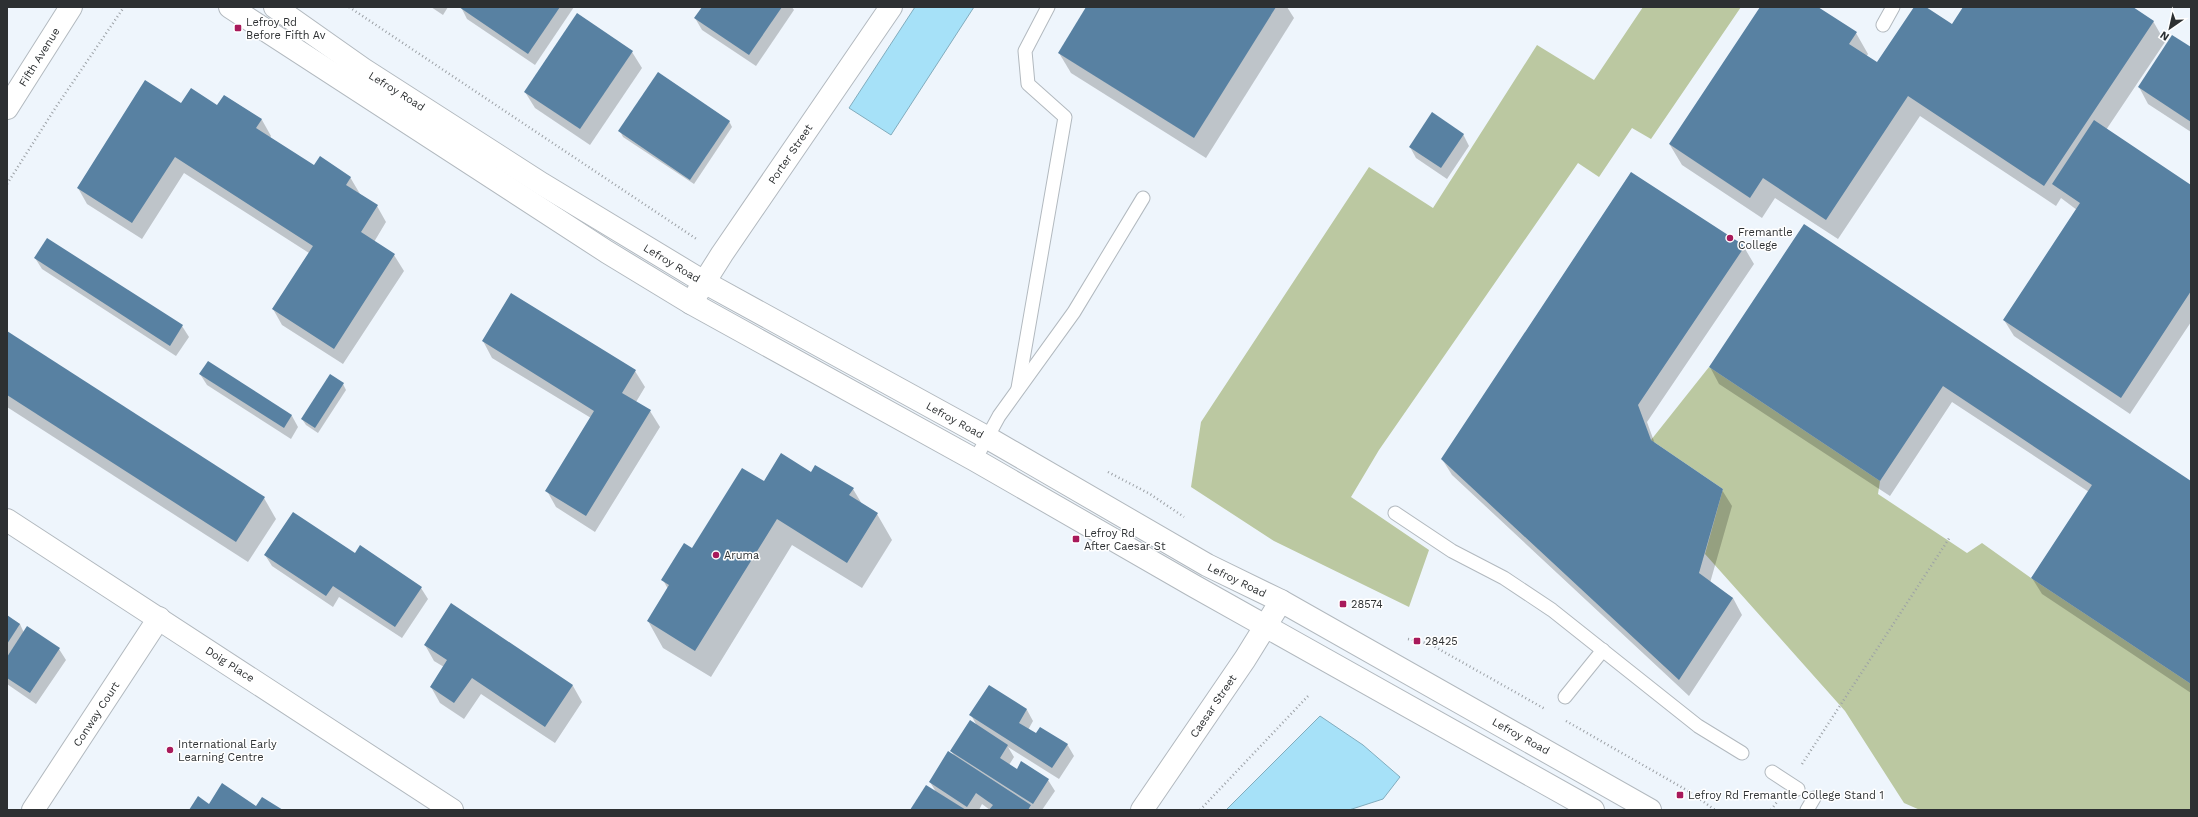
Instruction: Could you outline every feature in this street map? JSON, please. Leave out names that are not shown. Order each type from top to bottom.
[{"type":"street","name":"Fifth Avenue","points":[[7,108],[71,7]]},
{"type":"street","name":"Lefroy Road","points":[[230,7],[607,252],[691,303],[975,460],[1593,810]]},
{"type":"street","name":"Lefroy Road","points":[[275,7],[363,69],[542,184],[704,282],[988,438],[1206,565],[1281,601],[1568,762],[1650,810]]},
{"type":"street","name":"Porter Street","points":[[691,303],[891,7]]},
{"type":"street","name":"Doig Place","points":[[7,520],[452,810]]},
{"type":"street","name":"Caesar Street","points":[[1142,810],[1267,626],[1281,601]]},
{"type":"street","name":"Conway Court","points":[[33,810],[159,618]]},
{"type":"lane","points":[[1018,388],[1065,116],[1028,84],[1025,51],[1048,7]]},
{"type":"lane","points":[[1883,25],[1893,7]]},
{"type":"lane","points":[[975,460],[1018,388],[1074,312],[1143,198]]},
{"type":"lane","points":[[1395,513],[1452,551],[1491,571],[1539,601],[1698,726],[1742,753]]},
{"type":"lane","points":[[1565,697],[1603,650]]},
{"type":"lane","points":[[1772,772],[1798,789]]},
{"type":"lane","points":[[1807,810],[1814,798]]},
{"type":"path","points":[[7,184],[56,107],[124,7]]},
{"type":"path","points":[[1798,770],[1950,537]]},
{"type":"path","points":[[1200,810],[1309,695]]},
{"type":"green space","points":[[1643,7],[1741,7],[1651,139],[1632,128],[1599,177],[1578,163],[1379,450],[1351,497],[1429,550],[1409,607],[1274,541],[1191,487],[1201,422],[1369,167],[1433,208],[1537,45],[1594,80]]},
{"type":"green space","points":[[1709,367],[1880,481],[1878,494],[1967,553],[1982,543],[2031,578],[2191,684],[2191,810],[1920,810],[1904,803],[1845,711],[1705,554],[1723,489],[1651,440]]},
{"type":"water","points":[[915,7],[974,7],[891,135],[849,108]]},
{"type":"water","points":[[1320,716],[1363,745],[1400,777],[1383,799],[1349,810],[1226,810]]},
{"type":"building","points":[[459,7],[560,7],[528,54]]},
{"type":"building","points":[[702,7],[782,7],[749,55],[694,18]]},
{"type":"building","points":[[1086,7],[1276,7],[1194,138],[1058,53]]},
{"type":"building","points":[[1760,7],[1818,7],[1857,32],[1849,44],[1877,62],[1914,7],[1926,7],[1952,24],[1963,7],[2133,7],[2154,21],[2044,186],[1908,96],[1826,220],[1763,178],[1750,198],[1669,144]]},
{"type":"building","points":[[577,13],[633,51],[580,129],[524,92]]},
{"type":"building","points":[[2172,35],[2191,47],[2191,122],[2138,87]]},
{"type":"building","points":[[658,72],[730,121],[690,180],[618,131]]},
{"type":"building","points":[[145,80],[181,103],[191,88],[217,105],[224,95],[262,119],[256,128],[314,165],[320,156],[351,177],[346,185],[378,205],[361,232],[395,254],[334,349],[272,309],[313,246],[175,157],[132,223],[77,188]]},
{"type":"building","points":[[1432,112],[1464,134],[1441,168],[1409,147]]},
{"type":"building","points":[[2094,120],[2191,185],[2191,291],[2121,398],[2003,320],[2080,203],[2052,184]]},
{"type":"building","points":[[1631,172],[1745,246],[1638,405],[1651,440],[1723,489],[1699,573],[1733,598],[1679,680],[1441,459]]},
{"type":"building","points":[[1804,224],[2191,481],[2191,684],[2031,578],[2092,485],[1943,386],[1880,481],[1709,367]]},
{"type":"building","points":[[47,238],[183,325],[170,346],[34,258]]},
{"type":"building","points":[[511,293],[636,370],[622,393],[651,410],[586,516],[545,491],[594,411],[482,341]]},
{"type":"building","points":[[7,331],[265,497],[236,542],[7,395]]},
{"type":"building","points":[[208,361],[292,415],[284,428],[199,374]]},
{"type":"building","points":[[330,374],[344,383],[315,428],[301,419]]},
{"type":"building","name":"Aruma","points":[[781,453],[811,472],[815,465],[854,488],[849,495],[878,513],[847,563],[777,519],[695,651],[647,621],[669,585],[661,580],[684,543],[692,548],[742,468],[764,481]]},
{"type":"building","points":[[293,512],[355,553],[360,545],[422,587],[395,627],[333,586],[326,596],[264,555]]},
{"type":"building","points":[[451,603],[573,685],[545,727],[472,678],[454,703],[430,687],[447,660],[424,645]]},
{"type":"building","points":[[7,615],[20,624],[7,644]]},
{"type":"building","points":[[27,626],[60,648],[30,693],[7,678],[7,657]]},
{"type":"building","points":[[989,685],[1027,709],[1019,723],[1036,733],[1040,727],[1068,744],[1052,768],[969,715]]},
{"type":"building","points":[[970,720],[1008,745],[1000,758],[1017,769],[1021,761],[1049,779],[1033,804],[950,751]]},
{"type":"building","points":[[948,751],[1031,805],[1028,810],[989,810],[993,805],[976,793],[967,807],[929,782]]},
{"type":"building","points":[[222,783],[256,806],[262,797],[283,810],[189,810],[198,796],[209,804]]},
{"type":"building","points":[[926,785],[966,810],[910,810]]},
{"type":"place","name":"Lefroy Rd Before Fifth Av","points":[[238,28]]},
{"type":"place","name":"Fremantle College","points":[[1730,238]]},
{"type":"place","name":"Lefroy Rd After Caesar St","points":[[1076,539]]},
{"type":"place","name":"Aruma","points":[[716,555]]},
{"type":"place","name":"28574","points":[[1343,604]]},
{"type":"place","name":"28425","points":[[1417,641]]},
{"type":"place","name":"International Early Learning Centre","points":[[170,750]]},
{"type":"place","name":"Lefroy Rd Fremantle College Stand 1","points":[[1680,795]]}]
